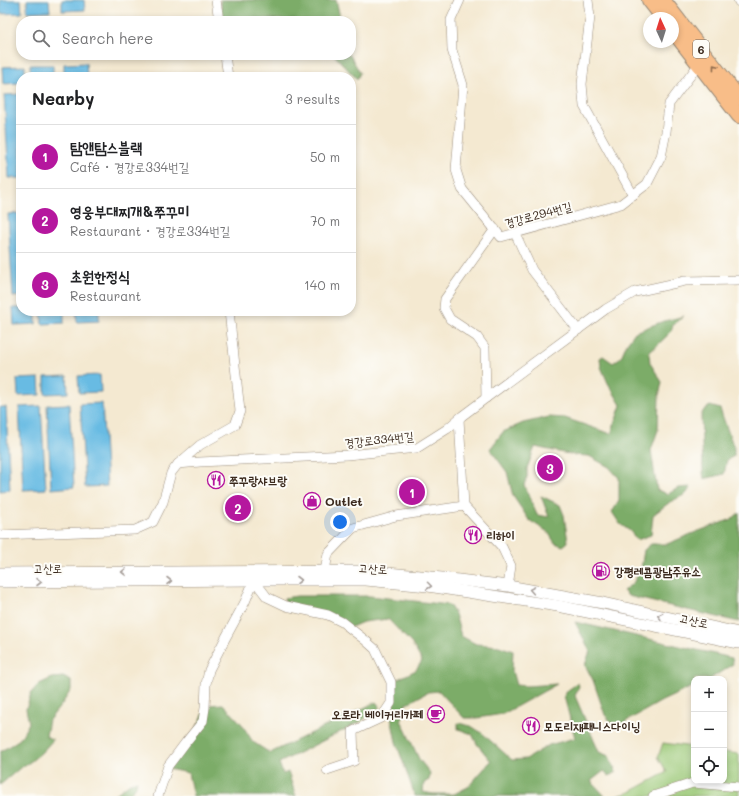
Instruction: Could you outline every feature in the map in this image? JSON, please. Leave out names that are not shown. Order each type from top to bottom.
[{"type":"main road","points":[[649,0],[658,12]]},
{"type":"main road","name":"6","points":[[663,0],[739,98]]},
{"type":"main road","name":"6","points":[[679,39],[739,116]]},
{"type":"street","points":[[216,0],[219,16]]},
{"type":"street","name":"경강로294번길","points":[[460,0],[451,20],[452,50],[463,85],[456,170],[462,189],[501,237],[621,204],[647,184],[661,157],[666,132],[669,104],[699,64]]},
{"type":"street","points":[[588,0],[590,17],[582,84],[584,106],[633,195]]},
{"type":"street","points":[[226,60],[227,72]]},
{"type":"street","points":[[486,398],[485,348],[477,336],[450,319],[444,308],[445,299],[495,229]]},
{"type":"street","points":[[515,233],[532,270],[578,330]]},
{"type":"street","name":"경강로334번길","points":[[178,464],[347,455],[417,448],[447,429],[462,416],[606,309],[636,292],[685,281],[739,280]]},
{"type":"street","points":[[0,535],[136,530],[153,522],[163,502],[171,473],[178,464],[200,445],[235,425],[240,411],[230,316]]},
{"type":"street","points":[[459,419],[464,506],[502,547],[511,566],[508,586]]},
{"type":"street","points":[[325,571],[328,554],[353,528],[396,516],[464,506]]},
{"type":"street","name":"고산로","points":[[0,573],[372,572],[508,586],[603,603],[739,633]]},
{"type":"street","points":[[254,580],[267,597],[286,606],[328,615],[342,622],[376,649],[391,682],[391,702],[381,718],[353,731],[354,761],[327,770]]},
{"type":"street","points":[[158,796],[168,766],[203,721],[206,684],[210,670],[226,636],[245,602],[254,580]]},
{"type":"street","name":"고산로","points":[[0,582],[366,580],[428,586],[558,606],[739,643]]},
{"type":"street","points":[[653,796],[693,783],[739,787]]},
{"type":"green space","points":[[220,0],[336,0],[340,16],[223,16]]},
{"type":"green space","points":[[339,60],[353,60],[360,73],[357,79],[356,72],[350,72]]},
{"type":"green space","points":[[684,316],[673,325],[671,332],[649,353],[650,363],[662,382],[659,396],[658,430],[651,450],[657,490],[668,494],[678,488],[691,487],[686,494],[670,502],[653,515],[651,535],[637,540],[630,531],[620,524],[612,512],[619,501],[619,478],[609,467],[589,456],[573,455],[535,447],[527,468],[527,477],[524,485],[537,515],[549,517],[541,496],[560,505],[564,515],[568,542],[563,546],[555,543],[548,532],[529,520],[513,496],[507,472],[490,449],[503,432],[523,423],[549,417],[565,418],[611,434],[621,405],[608,383],[601,367],[600,358],[603,356],[613,363],[621,357],[627,343],[635,332],[661,322]]},
{"type":"green space","points":[[710,406],[720,409],[734,448],[734,456],[727,460],[724,474],[704,479],[701,415],[704,410]]},
{"type":"green space","points":[[739,513],[739,622],[628,596],[623,591],[633,583],[641,570],[644,550],[651,544],[667,544],[732,519]]},
{"type":"green space","points":[[297,596],[370,596],[449,605],[455,614],[461,636],[476,644],[499,646],[513,651],[512,671],[516,685],[526,686],[557,684],[503,714],[477,718],[464,718],[439,691],[428,692],[406,704],[401,720],[419,759],[430,773],[429,780],[424,783],[423,792],[433,794],[454,794],[468,787],[491,761],[477,744],[472,734],[458,729],[458,723],[471,726],[482,733],[512,760],[526,759],[549,745],[575,738],[564,696],[568,690],[578,683],[579,686],[575,696],[599,752],[609,756],[616,772],[609,776],[604,771],[591,781],[605,796],[415,796],[396,742],[391,717],[394,696],[391,677],[396,680],[416,670],[422,661],[412,644],[388,619],[363,622],[351,627],[285,602],[284,598]]},
{"type":"green space","points":[[575,622],[732,658],[733,664],[715,676],[691,676],[691,687],[662,701],[623,723],[613,724],[605,715],[593,680],[585,665],[590,651]]},
{"type":"green space","points":[[63,677],[71,681],[71,690],[49,720],[46,736],[53,740],[41,753],[0,785],[0,752],[20,739],[29,723],[26,709],[31,693],[39,684],[52,678]]},
{"type":"green space","points":[[376,702],[380,707],[360,722],[279,763],[283,774],[288,772],[296,796],[193,796],[188,773],[168,769],[186,749],[207,705],[223,704],[241,723],[253,742],[270,753]]},
{"type":"green space","points":[[663,743],[691,747],[691,784],[727,784],[727,752],[739,754],[739,796],[617,796],[630,792],[667,772],[658,757]]},
{"type":"green space","points":[[137,781],[136,786],[128,796],[113,796],[130,783]]},
{"type":"water","points":[[0,0],[21,0],[22,13],[0,14]]},
{"type":"water","points":[[27,0],[49,0],[50,11],[27,12]]},
{"type":"water","points":[[62,0],[84,0],[85,10],[62,11]]},
{"type":"water","points":[[86,63],[87,72],[64,72],[64,64]]},
{"type":"water","points":[[30,65],[53,65],[53,72],[31,72]]},
{"type":"water","points":[[25,66],[25,72],[16,72],[16,83],[3,84],[2,67]]},
{"type":"water","points":[[16,94],[16,178],[9,178],[4,95]]},
{"type":"water","points":[[16,213],[16,297],[13,297],[8,214]]},
{"type":"water","points":[[13,308],[16,308],[16,316],[36,316],[36,324],[14,325]]},
{"type":"water","points":[[41,316],[64,316],[64,323],[42,324]]},
{"type":"water","points":[[76,316],[99,316],[99,321],[77,322]]},
{"type":"water","points":[[100,375],[101,392],[79,393],[78,376]]},
{"type":"water","points":[[67,376],[68,393],[45,394],[45,377]]},
{"type":"water","points":[[39,378],[40,395],[18,396],[17,379]]},
{"type":"water","points":[[102,403],[107,486],[85,487],[80,404]]},
{"type":"water","points":[[69,404],[74,487],[51,489],[47,405]]},
{"type":"water","points":[[41,406],[46,489],[23,490],[19,407]]},
{"type":"water","points":[[0,407],[6,407],[10,490],[0,491]]},
{"type":"place","name":"초원한정식","points":[[550,468]]},
{"type":"place","name":"쭈꾸랑샤브랑","points":[[216,480]]},
{"type":"place","name":"탐앤탐스블랙","points":[[412,492]]},
{"type":"place","name":"Outlet","points":[[312,501]]},
{"type":"place","name":"영웅부대찌개&쭈꾸미","points":[[238,508]]},
{"type":"place","name":"리하이","points":[[473,535]]},
{"type":"place","name":"강평레콤광남주유소","points":[[601,571]]},
{"type":"place","name":"오로라 베이커리카페","points":[[436,714]]},
{"type":"place","name":"모도리재패니스다이닝","points":[[531,726]]}]
